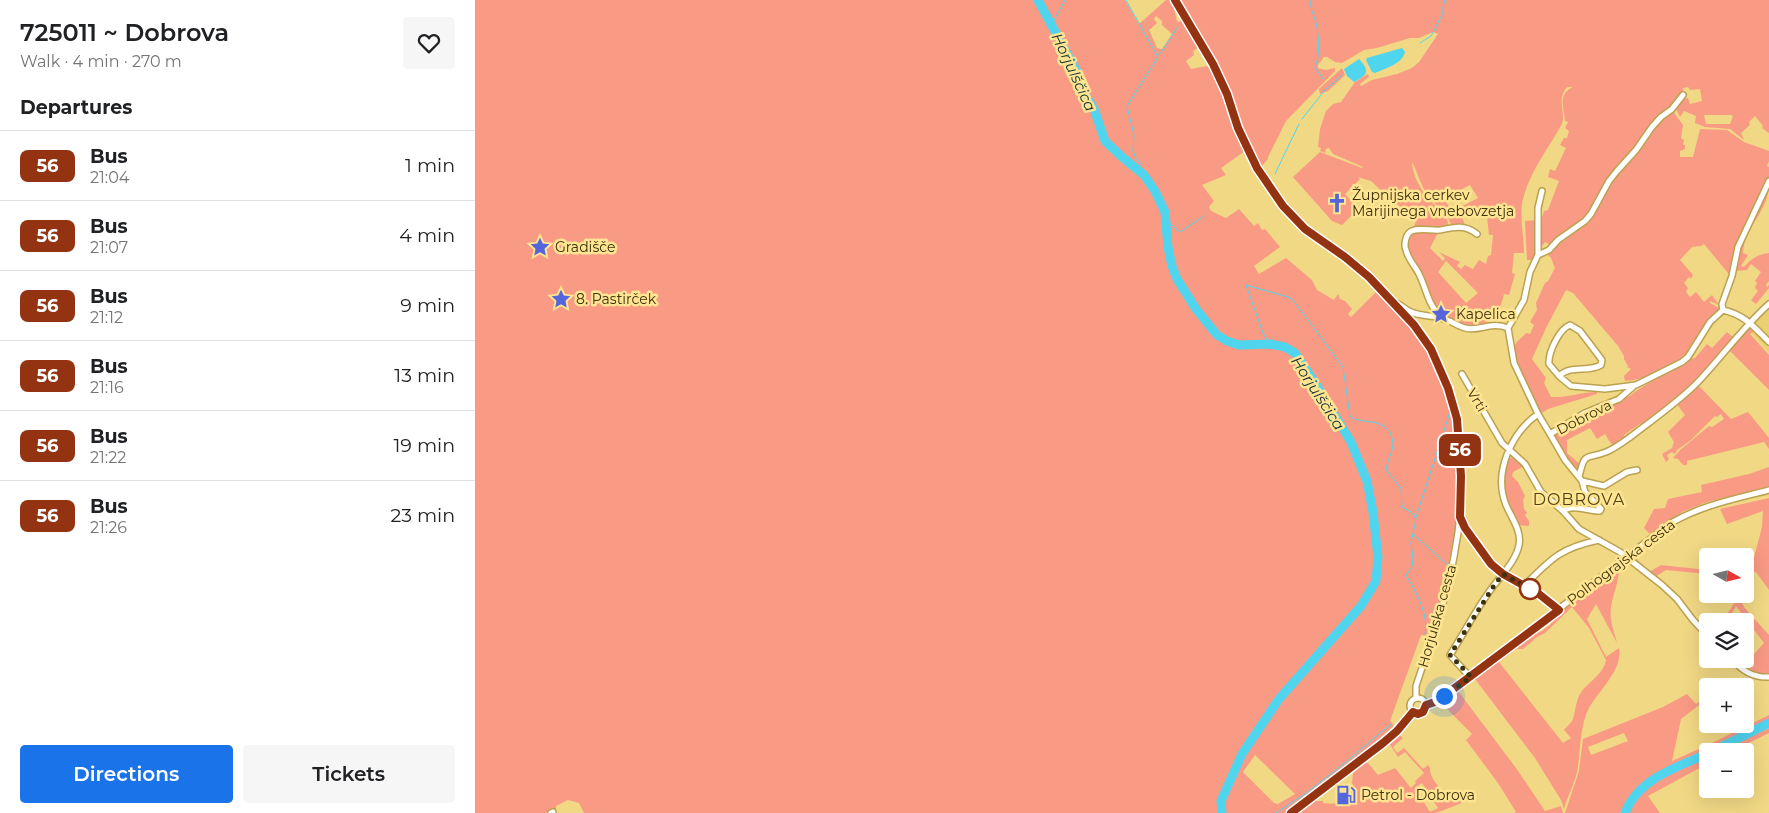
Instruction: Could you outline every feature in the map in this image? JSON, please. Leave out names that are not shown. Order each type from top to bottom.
[{"type":"street","name":"Horjulska cesta","points":[[1175,0],[1213,64],[1257,168],[1283,206],[1305,229],[1358,267],[1414,325],[1431,349],[1453,402],[1461,452],[1460,517],[1447,591],[1417,686],[1416,698]]},
{"type":"street","points":[[1538,255],[1549,250],[1564,234],[1591,214],[1609,181],[1636,150],[1652,127],[1672,109],[1683,95]]},
{"type":"street","points":[[1723,310],[1722,304],[1732,276],[1737,247],[1769,181]]},
{"type":"street","points":[[1392,301],[1409,311],[1443,318],[1465,328],[1494,325],[1508,328],[1524,300],[1530,272],[1538,255],[1538,208],[1542,191]]},
{"type":"street","points":[[1443,318],[1433,308],[1405,249],[1407,237],[1413,231],[1439,230],[1456,226],[1466,228],[1477,234]]},
{"type":"street","points":[[1580,479],[1583,461],[1587,457],[1605,453],[1624,442],[1658,417],[1690,389],[1750,322],[1769,304]]},
{"type":"street","points":[[1723,310],[1750,322],[1769,342]]},
{"type":"street","points":[[1559,376],[1568,370],[1596,368],[1601,364],[1602,360],[1580,331],[1570,326],[1563,331],[1548,359],[1549,364],[1559,376],[1566,383],[1579,388],[1605,389],[1636,385],[1681,362],[1688,357],[1711,322],[1723,310]]},
{"type":"street","name":"Dobrova","points":[[1508,328],[1514,363],[1538,414],[1550,434],[1585,414],[1619,399],[1636,385]]},
{"type":"street","name":"Vrti","points":[[1462,374],[1495,432],[1509,450]]},
{"type":"street","points":[[1471,677],[1450,655],[1503,574],[1520,544],[1516,526],[1503,494],[1503,471],[1509,450],[1520,431],[1530,419],[1538,414]]},
{"type":"street","points":[[1550,434],[1565,460],[1580,479],[1585,492],[1601,509],[1600,511],[1567,508],[1563,511]]},
{"type":"street","points":[[1509,450],[1525,464],[1541,492],[1563,511],[1579,529],[1626,557],[1677,600],[1699,626]]},
{"type":"street","points":[[1580,479],[1604,486],[1627,472],[1637,470]]},
{"type":"street","name":"Polhograjska cesta","points":[[1426,705],[1440,699],[1471,677],[1659,531],[1683,516],[1715,503],[1769,490]]},
{"type":"street","points":[[1460,517],[1465,528],[1484,556],[1503,574],[1559,610]]},
{"type":"street","points":[[1524,586],[1555,556],[1577,546],[1599,540]]},
{"type":"street","points":[[1741,668],[1753,674],[1769,677]]},
{"type":"street","points":[[1416,698],[1423,700],[1426,705],[1423,712],[1418,714],[1413,712],[1410,704],[1416,698]]},
{"type":"street","points":[[1291,813],[1383,743],[1397,731],[1413,712]]},
{"type":"shaded area","points":[[475,0],[1034,0],[1041,4],[1040,0],[1125,0],[1139,24],[1166,0],[1172,0],[1177,21],[1179,22],[1185,18],[1201,46],[1193,51],[1194,55],[1186,61],[1191,69],[1207,66],[1215,73],[1227,98],[1245,151],[1221,168],[1226,175],[1202,185],[1214,201],[1209,207],[1211,211],[1226,218],[1239,209],[1254,226],[1258,223],[1262,230],[1265,229],[1280,247],[1254,266],[1259,274],[1286,258],[1312,280],[1317,290],[1334,300],[1338,294],[1340,299],[1345,301],[1352,309],[1348,314],[1351,317],[1378,290],[1392,309],[1410,325],[1422,340],[1435,361],[1445,384],[1456,432],[1458,457],[1458,506],[1455,531],[1446,586],[1438,617],[1431,636],[1421,635],[1390,721],[1394,725],[1379,740],[1285,813],[584,813],[579,803],[568,800],[556,806],[556,810],[544,813],[475,813]],"holes":[[[1156,16],[1172,34],[1162,49],[1157,48],[1149,30],[1157,23],[1154,19]],[[1255,755],[1295,794],[1278,804],[1274,803],[1243,772]]]},
{"type":"shaded area","points":[[1180,0],[1769,0],[1769,133],[1762,128],[1763,126],[1755,116],[1749,122],[1750,125],[1741,133],[1744,140],[1730,129],[1705,127],[1695,123],[1696,116],[1684,111],[1680,117],[1675,107],[1681,100],[1688,98],[1690,104],[1702,101],[1700,89],[1690,90],[1688,87],[1683,88],[1683,93],[1656,120],[1629,157],[1627,155],[1624,157],[1627,160],[1583,221],[1558,237],[1550,245],[1545,242],[1540,246],[1541,221],[1544,211],[1548,210],[1559,181],[1548,177],[1550,169],[1555,171],[1566,148],[1560,145],[1564,138],[1567,138],[1569,131],[1565,128],[1568,122],[1565,121],[1563,98],[1568,90],[1573,87],[1567,87],[1562,97],[1562,124],[1530,179],[1523,199],[1524,253],[1514,253],[1512,273],[1515,274],[1509,295],[1504,294],[1501,305],[1489,321],[1477,326],[1466,326],[1435,310],[1406,243],[1412,233],[1439,231],[1430,248],[1443,261],[1445,258],[1439,252],[1460,262],[1457,266],[1461,269],[1465,265],[1473,269],[1479,260],[1486,264],[1488,256],[1491,255],[1493,235],[1489,235],[1486,207],[1462,217],[1465,225],[1451,225],[1445,214],[1426,193],[1412,162],[1420,188],[1446,217],[1448,226],[1437,229],[1413,229],[1417,219],[1390,199],[1371,181],[1358,177],[1360,179],[1345,194],[1353,203],[1354,213],[1342,225],[1332,221],[1293,177],[1320,152],[1362,168],[1333,154],[1329,148],[1326,149],[1325,153],[1320,151],[1321,148],[1318,147],[1320,129],[1326,111],[1333,104],[1341,102],[1355,82],[1368,74],[1369,77],[1360,84],[1361,86],[1372,80],[1412,68],[1419,62],[1438,34],[1433,32],[1419,38],[1410,38],[1364,50],[1342,63],[1324,57],[1318,68],[1325,70],[1335,68],[1335,71],[1286,121],[1268,159],[1261,167],[1243,130],[1219,67],[1206,41]],"holes":[[[1704,115],[1731,115],[1733,116],[1730,124],[1706,124]],[[1470,185],[1478,198],[1453,211],[1443,199]],[[1446,261],[1478,293],[1466,303],[1438,272]]]},
{"type":"shaded area","points":[[1342,68],[1345,75],[1328,91],[1320,94],[1319,89]]},
{"type":"shaded area","points":[[1673,111],[1683,125],[1681,138],[1684,140],[1683,145],[1685,145],[1685,149],[1680,151],[1680,157],[1693,157],[1700,129],[1727,130],[1744,142],[1769,151],[1767,166],[1769,167],[1769,178],[1737,244],[1731,274],[1728,273],[1704,244],[1692,247],[1680,260],[1693,275],[1691,279],[1689,277],[1684,283],[1688,288],[1686,292],[1690,297],[1696,292],[1704,302],[1712,295],[1719,305],[1710,301],[1710,303],[1719,308],[1719,311],[1705,324],[1683,358],[1668,368],[1650,376],[1625,381],[1624,376],[1631,369],[1627,367],[1624,356],[1618,346],[1573,293],[1566,290],[1532,359],[1546,378],[1544,383],[1551,397],[1591,392],[1597,392],[1597,394],[1548,409],[1542,413],[1523,380],[1514,352],[1517,341],[1526,333],[1530,334],[1534,325],[1530,322],[1537,310],[1536,303],[1545,283],[1555,268],[1547,254],[1557,242],[1583,224],[1610,182],[1661,119]]},
{"type":"shaded area","points":[[1769,184],[1765,203],[1747,235],[1743,253],[1748,255],[1741,266],[1744,267],[1761,254],[1769,253],[1769,281],[1766,285],[1767,287],[1769,285],[1769,288],[1756,304],[1751,300],[1758,291],[1755,288],[1757,283],[1755,281],[1761,272],[1751,264],[1747,270],[1734,271],[1738,249]]},
{"type":"shaded area","points":[[1537,220],[1537,252],[1533,260],[1527,260],[1525,221]]},
{"type":"shaded area","points":[[1769,305],[1769,352],[1754,335],[1745,329]]},
{"type":"shaded area","points":[[1749,325],[1753,332],[1750,334],[1769,355],[1769,390],[1728,349]]},
{"type":"shaded area","points":[[1727,332],[1734,338],[1696,382],[1642,426],[1640,424],[1624,435],[1625,438],[1613,447],[1605,434],[1597,439],[1590,428],[1567,440],[1567,453],[1580,464],[1577,471],[1569,464],[1555,435],[1631,395],[1647,384],[1695,358],[1707,344],[1712,348]]},
{"type":"shaded area","points":[[1697,384],[1731,419],[1748,412],[1769,438],[1769,449],[1764,442],[1687,461],[1687,465],[1683,465],[1678,459],[1673,458],[1709,426],[1712,427],[1724,419],[1721,414],[1717,417],[1715,416],[1690,441],[1677,450],[1675,454],[1672,452],[1667,455],[1669,459],[1666,462],[1662,454],[1672,448],[1674,442],[1668,432],[1685,415],[1676,403]]},
{"type":"shaded area","points":[[1509,457],[1513,457],[1524,466],[1513,472],[1512,476],[1518,482],[1525,496],[1523,500],[1524,509],[1527,513],[1525,515],[1529,521],[1529,526],[1518,525],[1507,499],[1504,484]]},
{"type":"shaded area","points":[[1769,467],[1769,487],[1707,502],[1682,512],[1650,534],[1644,528],[1654,509],[1665,508],[1668,499],[1702,492],[1701,485],[1749,474]]},
{"type":"shaded area","points":[[1769,498],[1769,590],[1756,572],[1754,573],[1754,557],[1762,527],[1763,511],[1727,524],[1720,509]]},
{"type":"shaded area","points":[[1636,558],[1649,572],[1661,565],[1699,569],[1699,573],[1666,570],[1655,577],[1635,561]]},
{"type":"shaded area","points":[[1619,568],[1611,612],[1617,643],[1596,604],[1587,619],[1606,657],[1619,648],[1619,656],[1614,672],[1593,701],[1583,723],[1577,772],[1564,809],[1561,800],[1535,758],[1475,679],[1528,637],[1550,625],[1560,613]],"holes":[[[1572,607],[1589,628],[1606,660],[1605,665],[1580,695],[1572,721],[1564,730],[1571,738],[1563,743],[1499,662],[1516,649],[1523,649],[1545,633]]]},
{"type":"shaded area","points":[[1734,603],[1742,603],[1749,613],[1741,613],[1736,606],[1732,613],[1728,613]]},
{"type":"shaded area","points":[[1754,618],[1769,635],[1769,675],[1754,672],[1748,668],[1754,668],[1754,654],[1764,643],[1754,630]]},
{"type":"shaded area","points":[[1458,691],[1516,768],[1545,811],[1561,806],[1563,813],[1514,813],[1516,812],[1498,783],[1466,740],[1472,734],[1441,703],[1448,701]]},
{"type":"shaded area","points":[[1687,694],[1696,704],[1699,702],[1699,705],[1681,719],[1672,761],[1699,749],[1699,753],[1654,775],[1635,792],[1620,813],[1565,813],[1579,771],[1583,739],[1663,707]],"holes":[[[1624,733],[1628,741],[1591,755],[1588,747]]]},
{"type":"shaded area","points":[[1769,715],[1769,719],[1754,726],[1754,722]]},
{"type":"shaded area","points":[[1769,728],[1769,733],[1748,743],[1738,743]]},
{"type":"shaded area","points":[[1732,733],[1740,733],[1720,743],[1712,743]]},
{"type":"shaded area","points":[[1398,734],[1403,738],[1393,747],[1397,753],[1404,748],[1423,769],[1428,765],[1434,781],[1441,789],[1451,799],[1457,795],[1462,803],[1436,813],[1298,813],[1315,801],[1332,804],[1339,803],[1345,799],[1354,788],[1352,783],[1353,773],[1364,762],[1368,763],[1378,775],[1395,768],[1411,788],[1416,783],[1415,781],[1424,773],[1405,752],[1398,757],[1389,743]],"holes":[[[1422,783],[1438,808],[1430,812],[1415,788]]]},
{"type":"shaded area","points":[[1699,762],[1699,768],[1648,796],[1660,813],[1629,813],[1643,793],[1662,778]]},
{"type":"water","points":[[1402,48],[1405,52],[1401,60],[1375,73],[1372,72],[1366,60],[1367,58]]},
{"type":"water","points":[[1359,59],[1365,67],[1366,73],[1354,82],[1347,76],[1344,69]]},
{"type":"waterway","name":"Horjulščica","points":[[1038,0],[1078,74],[1083,91],[1094,109],[1105,141],[1144,175],[1155,191],[1165,212],[1168,247],[1172,266],[1177,279],[1196,309],[1217,335],[1227,341],[1239,345],[1270,344],[1285,347],[1295,353],[1351,442],[1367,481],[1378,557],[1376,581],[1361,606],[1279,699],[1242,754],[1221,801],[1222,813]]},
{"type":"waterway","points":[[1052,24],[1065,0]]},
{"type":"waterway","points":[[1126,0],[1158,57],[1127,106],[1134,135],[1133,151],[1141,164],[1142,173]]},
{"type":"waterway","points":[[1311,0],[1319,43],[1315,67],[1323,79]]},
{"type":"waterway","points":[[1420,43],[1431,36],[1443,13],[1445,0]]},
{"type":"waterway","points":[[1159,55],[1178,27]]},
{"type":"waterway","points":[[1302,119],[1325,90],[1342,75]]},
{"type":"waterway","points":[[1275,174],[1299,124]]},
{"type":"waterway","points":[[1167,221],[1180,232],[1204,216]]},
{"type":"waterway","points":[[1270,344],[1263,333],[1246,285],[1293,300],[1343,367],[1350,416],[1354,419],[1380,424],[1391,434],[1393,447],[1386,470],[1401,488],[1402,507],[1411,512],[1416,519],[1411,543],[1412,567],[1406,575],[1423,611],[1426,626],[1425,634]]},
{"type":"waterway","points":[[1416,517],[1451,409]]},
{"type":"waterway","points":[[1413,534],[1448,565]]},
{"type":"waterway","points":[[1729,743],[1769,723]]},
{"type":"waterway","points":[[1276,813],[1305,794],[1391,724]]},
{"type":"waterway","points":[[1625,813],[1631,801],[1649,783],[1671,769],[1699,757]]},
{"type":"bus line","name":"56","points":[[1175,0],[1191,24],[1213,64],[1227,94],[1238,128],[1257,168],[1283,206],[1305,229],[1345,257],[1369,277],[1414,325],[1431,349],[1448,388],[1457,419],[1461,452],[1460,517],[1474,543],[1491,564],[1503,574],[1539,594],[1559,610],[1471,677],[1435,702],[1426,705],[1425,710],[1421,714],[1413,712],[1397,731],[1383,743],[1337,780],[1291,813]]},
{"type":"place","name":"Župnijska cerkev Marijinega vnebovzetja","points":[[1337,203]]},
{"type":"place","name":"Gradišče","points":[[540,247]]},
{"type":"place","name":"8. Pastirček","points":[[561,299]]},
{"type":"place","name":"Kapelica","points":[[1441,314]]},
{"type":"place","name":"Petrol - Dobrova","points":[[1346,795]]},
{"type":"district","name":"DOBROVA","points":[[1579,499]]},
{"type":"route","points":[[1444,696],[1471,677],[1450,655],[1503,574],[1530,589]]}]
